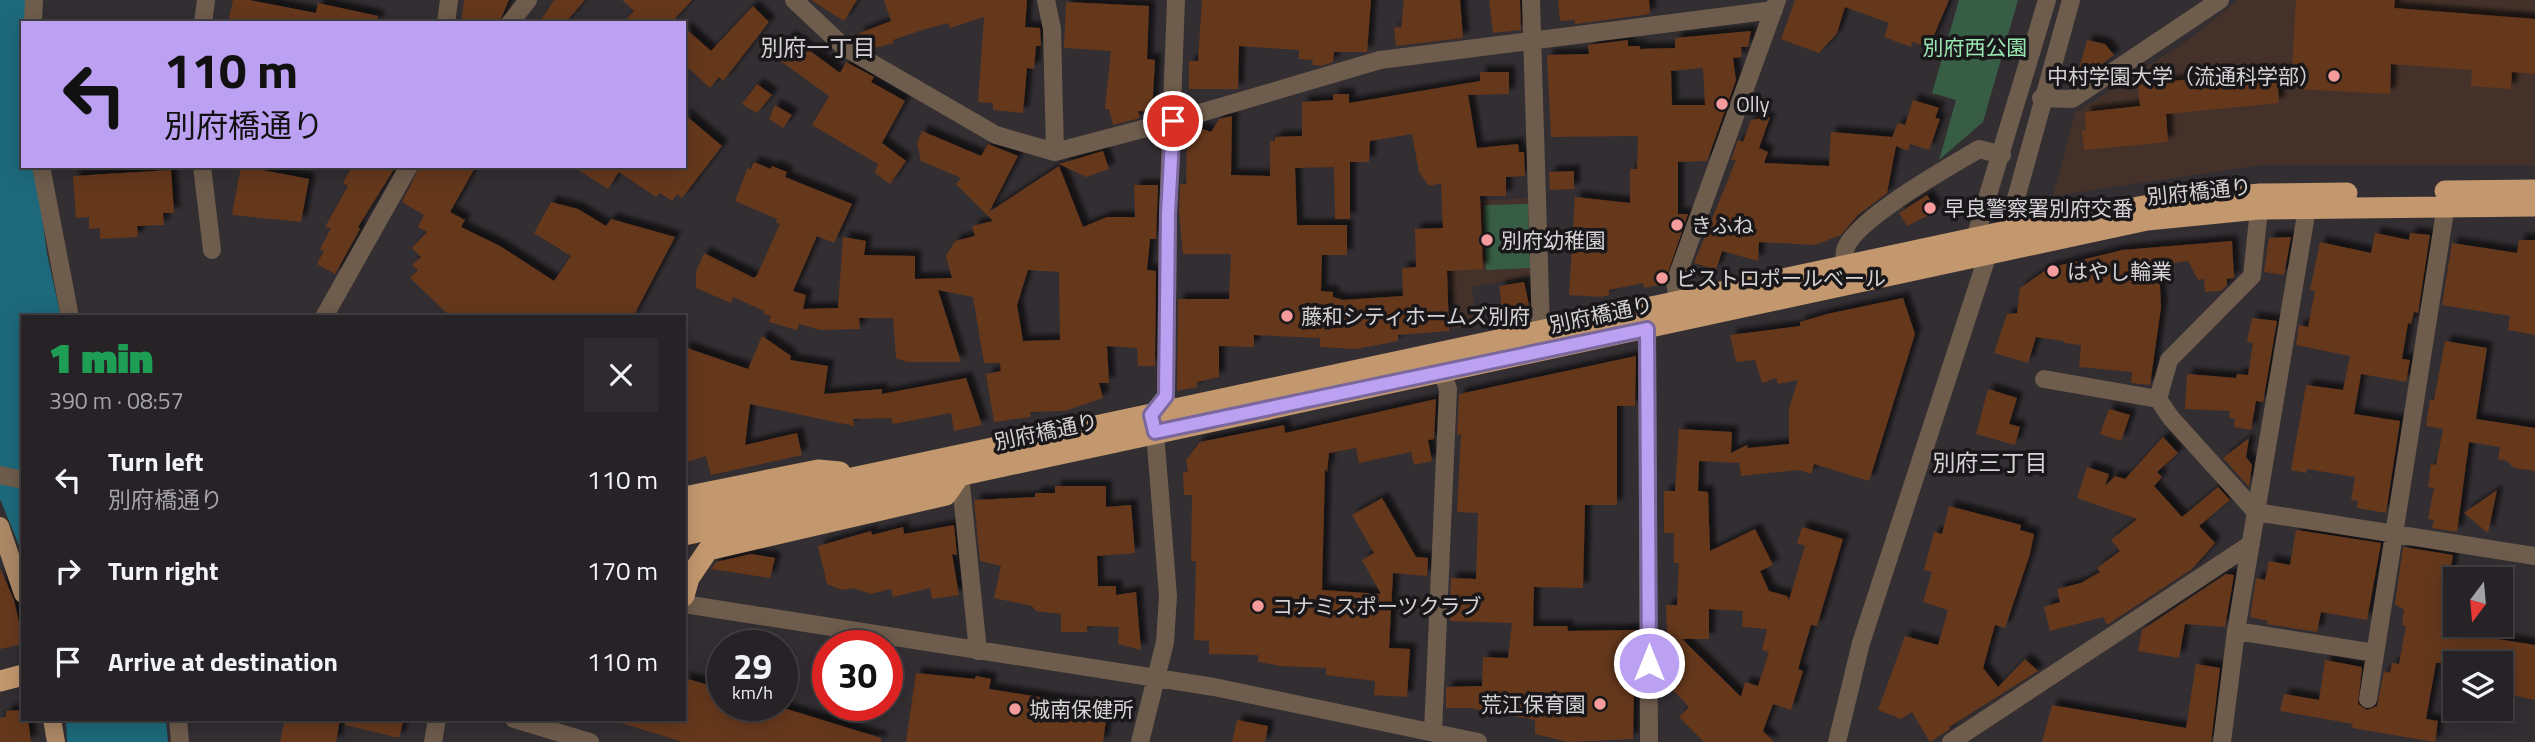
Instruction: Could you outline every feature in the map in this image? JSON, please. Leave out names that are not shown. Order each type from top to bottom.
[{"type":"highway","name":"別府橋通り","points":[[686,534],[742,512],[864,474],[1442,372],[1647,329],[1982,246],[2007,231],[2144,206],[2260,194],[2535,190]]},
{"type":"highway","name":"別府橋通り","points":[[686,514],[742,512],[960,475],[1153,424],[1541,331],[1844,266],[2147,220],[2259,209],[2535,206]]},
{"type":"highway","points":[[686,497],[818,470],[864,474]]},
{"type":"highway","points":[[686,590],[690,578],[708,550],[946,495],[960,475]]},
{"type":"highway","points":[[0,681],[21,676]]},
{"type":"main road","points":[[0,526],[21,588]]},
{"type":"main road","points":[[52,721],[56,742]]},
{"type":"street","points":[[33,21],[34,0]]},
{"type":"street","points":[[203,21],[206,0]]},
{"type":"street","points":[[446,21],[449,0]]},
{"type":"street","points":[[512,21],[528,0]]},
{"type":"street","points":[[794,0],[844,47],[879,68],[996,135],[1055,152],[1173,121],[1380,60],[1775,5],[1675,282],[1678,301],[1647,329],[1649,742]]},
{"type":"street","points":[[1046,0],[1052,29],[1055,152]]},
{"type":"street","points":[[1140,742],[1165,642],[1168,596],[1153,424],[1166,396],[1168,214],[1176,0]]},
{"type":"street","points":[[1531,0],[1541,331]]},
{"type":"street","points":[[1837,742],[1861,643],[1982,246],[2001,155],[2047,0]]},
{"type":"street","points":[[2007,231],[2041,98],[2071,0]]},
{"type":"street","points":[[2041,98],[2072,99],[2220,0]]},
{"type":"street","points":[[1844,266],[1845,248],[1861,227],[1920,184],[1979,149],[2001,155]]},
{"type":"street","points":[[41,168],[70,315]]},
{"type":"street","points":[[202,168],[212,250]]},
{"type":"street","points":[[325,315],[408,168]]},
{"type":"street","points":[[2368,699],[2446,205]]},
{"type":"street","points":[[2158,399],[2169,360],[2252,276],[2259,209]]},
{"type":"street","points":[[2221,742],[2236,631],[2307,209]]},
{"type":"street","points":[[1433,732],[1448,389],[1442,372]]},
{"type":"street","points":[[2044,379],[2158,399],[2171,418],[2256,512],[2535,556]]},
{"type":"street","points":[[0,475],[21,480]]},
{"type":"street","points":[[960,475],[978,651]]},
{"type":"street","points":[[1951,742],[2251,544]]},
{"type":"street","points":[[686,604],[1155,678],[1478,742]]},
{"type":"street","points":[[2236,631],[2375,653]]},
{"type":"street","points":[[178,721],[180,742]]},
{"type":"street","points":[[433,742],[437,721]]},
{"type":"street","points":[[521,721],[590,742]]},
{"type":"shaded area","name":"中村学園大学（流通科学部）","points":[[2238,0],[2535,0],[2535,165],[2261,165],[2053,196],[2075,113],[2190,39]]},
{"type":"shaded area","name":"別府幼稚園","points":[[1532,198],[1532,276],[1472,287],[1477,326],[1451,329],[1452,293],[1445,293],[1441,203]]},
{"type":"green space","name":"別府西公園","points":[[1959,0],[2018,0],[1983,122],[1939,160],[1956,100],[1932,93]]},
{"type":"green space","points":[[1528,204],[1530,268],[1486,270],[1484,205]]},
{"type":"water","points":[[0,0],[26,0],[26,21],[21,21],[21,168],[35,168],[47,254],[61,315],[21,315],[21,550],[0,499]]},
{"type":"water","points":[[66,721],[166,721],[168,742],[67,742]]},
{"type":"building","points":[[233,0],[249,0],[316,13],[318,3],[378,16],[378,21],[228,21]]},
{"type":"building","points":[[464,0],[509,0],[500,21],[461,21]]},
{"type":"building","points":[[554,0],[585,0],[567,21],[540,21]]},
{"type":"building","points":[[622,0],[692,0],[673,21],[625,21],[634,11]]},
{"type":"building","points":[[811,0],[857,0],[844,21]]},
{"type":"building","points":[[884,0],[1027,0],[1025,27],[1040,28],[1041,46],[1036,46],[1034,69],[1027,68],[1023,113],[993,110],[993,103],[978,102],[984,17],[950,28],[948,23],[919,31],[893,40],[894,43],[871,49],[857,34],[891,21]]},
{"type":"building","points":[[1202,0],[1371,0],[1367,52],[1334,52],[1333,62],[1321,66],[1312,65],[1313,60],[1299,59],[1299,50],[1239,46],[1238,89],[1189,89],[1189,61],[1198,61]]},
{"type":"building","points":[[1404,0],[1460,0],[1463,38],[1396,46],[1394,28],[1401,27]]},
{"type":"building","points":[[1489,0],[1520,0],[1521,30],[1493,33]]},
{"type":"building","points":[[1558,0],[1649,0],[1650,14],[1575,24],[1574,20],[1560,21]]},
{"type":"building","points":[[1795,0],[1949,0],[1929,47],[1912,42],[1911,47],[1884,37],[1889,23],[1845,7],[1837,33],[1819,53],[1781,39]]},
{"type":"building","points":[[2296,0],[2395,0],[2394,8],[2535,19],[2535,74],[2512,72],[2511,89],[2471,86],[2472,70],[2391,64],[2390,94],[2278,88],[2279,103],[2166,114],[2168,142],[2084,150],[2082,130],[2086,131],[2085,112],[2140,106],[2138,84],[2292,70]]},
{"type":"building","points":[[1066,2],[1149,6],[1147,59],[1155,60],[1152,112],[1138,111],[1140,118],[1113,125],[1109,109],[1105,109],[1111,51],[1064,48]]},
{"type":"building","points":[[753,6],[769,22],[723,81],[719,77],[710,88],[686,66],[686,29],[711,51]]},
{"type":"building","points":[[1751,31],[1748,47],[1741,47],[1742,57],[1733,58],[1736,80],[1707,161],[1678,162],[1678,214],[1688,214],[1664,284],[1644,288],[1643,283],[1609,290],[1609,295],[1601,297],[1569,295],[1575,197],[1630,203],[1630,169],[1637,169],[1638,136],[1551,137],[1547,55],[1589,54],[1588,45],[1628,40],[1628,46],[1640,46],[1640,49],[1675,48],[1675,38]],"holes":[[[1703,68],[1705,105],[1672,105],[1671,71]]]},
{"type":"building","points":[[790,36],[840,73],[846,62],[874,77],[871,82],[905,101],[882,143],[906,161],[890,184],[875,173],[878,164],[812,125],[829,96],[775,57]]},
{"type":"building","points":[[2087,40],[2105,44],[2114,55],[2091,72],[2079,69]]},
{"type":"building","points":[[1480,72],[1509,72],[1509,94],[1468,95],[1477,148],[1518,144],[1519,152],[1524,152],[1525,176],[1506,177],[1506,196],[1480,196],[1483,269],[1447,271],[1449,331],[1398,335],[1398,341],[1356,349],[1320,347],[1320,338],[1254,335],[1254,347],[1219,346],[1219,377],[1197,382],[1197,387],[1177,391],[1178,299],[1229,299],[1231,254],[1183,254],[1179,213],[1180,184],[1186,184],[1187,132],[1200,128],[1211,132],[1219,119],[1232,116],[1231,175],[1270,176],[1270,141],[1275,141],[1275,137],[1302,136],[1302,102],[1333,100],[1333,94],[1349,94],[1349,103],[1480,81]],"holes":[[[1412,134],[1419,172],[1429,186],[1441,183],[1443,228],[1415,229],[1416,267],[1402,268],[1403,296],[1343,300],[1333,297],[1333,292],[1321,291],[1322,255],[1347,255],[1347,225],[1297,225],[1295,168],[1334,167],[1335,219],[1350,219],[1350,162],[1369,162],[1370,141]]]},
{"type":"building","points":[[757,84],[772,95],[757,113],[742,104]]},
{"type":"building","points":[[1913,100],[1939,108],[1935,118],[1940,119],[1929,150],[1910,144],[1908,151],[1896,146],[1887,193],[1858,215],[1841,235],[1815,245],[1759,242],[1758,261],[1722,251],[1716,270],[1694,263],[1736,160],[1731,160],[1738,140],[1743,142],[1751,120],[1770,117],[1759,148],[1768,152],[1764,163],[1829,166],[1831,132],[1892,137],[1898,123],[1905,125]]},
{"type":"building","points":[[775,105],[792,115],[783,128],[769,119]]},
{"type":"building","points":[[686,116],[722,146],[682,198],[677,194],[672,201],[660,193],[656,197],[619,172],[608,189],[575,168],[686,168]]},
{"type":"building","points":[[922,131],[981,156],[988,144],[1018,156],[989,212],[1059,166],[1083,227],[1107,217],[1135,217],[1134,185],[1158,185],[1156,239],[1150,239],[1147,270],[1156,271],[1155,366],[1138,366],[1137,348],[1107,346],[1109,383],[1099,383],[1103,398],[1065,411],[1030,412],[1031,417],[994,422],[986,374],[1001,371],[1000,363],[984,363],[973,297],[938,290],[961,362],[907,362],[896,358],[893,318],[859,318],[860,329],[820,330],[799,324],[797,330],[769,322],[771,316],[764,314],[764,311],[733,297],[731,303],[696,288],[696,272],[704,253],[754,278],[757,275],[780,224],[776,222],[777,219],[735,201],[748,167],[750,170],[754,162],[787,172],[785,177],[852,204],[834,243],[817,236],[793,291],[806,295],[803,309],[838,308],[843,237],[866,241],[864,255],[915,256],[915,279],[952,278],[946,256],[955,241],[975,236],[972,226],[993,221],[956,184],[961,178],[921,161],[917,143]],"holes":[[[1028,270],[1059,272],[1060,340],[1023,341],[1017,305]]]},
{"type":"building","points":[[1103,151],[1109,169],[1086,177],[1059,164]]},
{"type":"building","points":[[241,168],[309,179],[301,222],[232,215]]},
{"type":"building","points":[[351,168],[395,168],[358,227],[360,229],[335,274],[317,264],[324,251],[320,249],[331,228],[325,227],[348,186],[343,183]]},
{"type":"building","points":[[419,168],[475,168],[450,212],[465,220],[461,227],[500,246],[554,281],[571,256],[534,233],[551,202],[578,209],[606,226],[611,219],[675,237],[634,315],[449,315],[410,278],[418,270],[412,265],[421,257],[412,248],[427,232],[418,227],[424,215],[402,202]]},
{"type":"building","points":[[171,170],[174,213],[163,213],[164,225],[137,226],[138,237],[100,239],[100,228],[89,229],[89,217],[76,218],[73,176]]},
{"type":"building","points":[[1574,171],[1574,189],[1550,190],[1549,172]]},
{"type":"building","points":[[1927,195],[1937,211],[1907,226],[1899,213]]},
{"type":"building","points":[[2375,233],[2409,240],[2410,233],[2430,235],[2418,313],[2414,312],[2411,324],[2408,323],[2402,359],[2410,360],[2406,382],[2361,374],[2354,414],[2400,421],[2386,513],[2357,508],[2358,501],[2351,500],[2355,477],[2307,469],[2306,473],[2291,470],[2306,385],[2343,390],[2350,356],[2296,345],[2299,325],[2308,327],[2315,291],[2310,290],[2320,242],[2371,253]]},
{"type":"building","points":[[2291,237],[2284,275],[2264,272],[2269,238]]},
{"type":"building","points":[[2519,240],[2535,240],[2535,335],[2508,330],[2510,316],[2442,305],[2452,243],[2517,253]]},
{"type":"building","points":[[2232,241],[2234,278],[2227,279],[2227,285],[2221,291],[2205,292],[2204,279],[2198,280],[2188,261],[2159,265],[2161,307],[2150,385],[2131,383],[2132,372],[2079,367],[2081,345],[2064,341],[2036,337],[2028,363],[1994,353],[2007,314],[2017,313],[2020,288],[2049,268],[2122,250]]},
{"type":"building","points":[[1524,282],[1529,305],[1525,312],[1503,316],[1499,286]]},
{"type":"building","points":[[1903,298],[1915,334],[1869,481],[1814,464],[1811,474],[1799,470],[1741,476],[1739,463],[1699,461],[1698,491],[1708,492],[1710,551],[1755,529],[1773,565],[1760,571],[1769,591],[1787,596],[1789,600],[1805,546],[1797,543],[1802,527],[1843,539],[1817,626],[1811,625],[1798,669],[1803,671],[1791,710],[1773,704],[1763,731],[1774,742],[1704,742],[1679,717],[1689,707],[1668,685],[1680,673],[1676,639],[1667,639],[1666,605],[1677,605],[1679,563],[1674,563],[1674,533],[1664,533],[1664,491],[1675,491],[1679,429],[1732,432],[1731,453],[1747,445],[1748,448],[1789,444],[1789,408],[1798,380],[1778,384],[1776,378],[1762,383],[1755,360],[1736,362],[1730,335],[1800,326],[1800,322]],"holes":[[[1709,609],[1743,611],[1742,627],[1767,629],[1762,650],[1769,652],[1758,686],[1745,682],[1741,697],[1682,639],[1709,639]]]},
{"type":"building","points":[[2252,318],[2277,321],[2263,402],[2256,401],[2251,430],[2234,427],[2235,419],[2229,418],[2230,411],[2185,409],[2187,374],[2236,378],[2237,374],[2248,375],[2253,343],[2247,342]]},
{"type":"building","points":[[762,336],[791,356],[790,360],[828,366],[824,394],[882,389],[882,394],[966,378],[982,425],[954,431],[951,413],[893,424],[891,418],[853,419],[854,426],[750,404],[745,445],[797,433],[802,455],[711,475],[706,456],[686,462],[686,348],[748,369]]},
{"type":"building","points":[[2445,341],[2487,348],[2476,419],[2535,428],[2535,471],[2514,468],[2507,461],[2498,459],[2500,447],[2469,442],[2457,532],[2432,528],[2434,520],[2428,519],[2434,488],[2428,487],[2431,464],[2436,465],[2443,429],[2426,426],[2430,400],[2434,400]]},
{"type":"building","points":[[1636,356],[1635,406],[1617,406],[1617,505],[1585,505],[1583,588],[1534,587],[1533,626],[1567,626],[1568,631],[1635,630],[1633,739],[1568,742],[1535,734],[1535,720],[1471,708],[1446,708],[1446,687],[1482,686],[1483,657],[1508,658],[1512,623],[1450,621],[1451,578],[1476,579],[1478,513],[1457,512],[1461,434],[1457,435],[1459,394]]},
{"type":"building","points":[[1988,389],[2017,398],[2009,424],[2020,427],[2015,445],[1976,434]]},
{"type":"building","points":[[1436,399],[1434,439],[1428,440],[1432,461],[1414,465],[1411,452],[1359,463],[1356,448],[1329,453],[1327,472],[1325,469],[1322,590],[1381,594],[1362,560],[1374,553],[1352,515],[1382,498],[1416,557],[1428,558],[1427,576],[1393,573],[1389,648],[1410,649],[1407,697],[1374,695],[1375,681],[1326,675],[1326,668],[1258,662],[1258,655],[1209,654],[1209,641],[1194,640],[1196,561],[1191,561],[1192,495],[1184,495],[1183,472],[1188,472],[1186,460],[1200,442],[1284,425],[1285,433]]},
{"type":"building","points":[[2109,409],[2130,415],[2121,441],[2100,434]]},
{"type":"building","points":[[2163,437],[2178,453],[2157,472],[2162,477],[2154,486],[2182,517],[2218,487],[2230,500],[2199,526],[2215,543],[2192,569],[2107,625],[2103,617],[2050,631],[2044,607],[2060,602],[2057,589],[2081,583],[2100,572],[2097,568],[2120,551],[2111,540],[2137,519],[2077,498],[2087,467],[2109,474],[2105,486],[2115,476],[2125,479]]},
{"type":"building","points":[[2249,438],[2246,457],[2252,465],[2249,487],[2223,458]]},
{"type":"building","points":[[1055,486],[1106,486],[1106,507],[1131,505],[1135,553],[1097,556],[1098,586],[1116,586],[1116,595],[1136,592],[1141,650],[1118,644],[1119,627],[1087,626],[1087,632],[1061,632],[1061,614],[1036,611],[1032,606],[994,598],[1001,566],[980,561],[974,500],[1035,497],[1035,493],[1055,493]]},
{"type":"building","points":[[2497,490],[2488,533],[2464,513]]},
{"type":"building","points":[[1949,506],[2021,525],[2020,530],[2034,534],[2005,628],[1995,625],[1983,668],[1998,687],[2025,659],[2038,671],[1930,742],[1912,712],[1901,719],[1878,710],[1905,636],[1938,645],[1948,610],[1923,602],[1932,572],[1924,570],[1934,532],[1942,534]]},
{"type":"building","points":[[954,525],[957,555],[952,554],[959,595],[932,599],[930,588],[893,597],[891,589],[871,594],[853,588],[842,590],[827,584],[818,546],[871,531],[872,535],[903,527],[904,534]]},
{"type":"building","points":[[2296,530],[2381,543],[2367,620],[2321,612],[2317,632],[2267,624],[2268,621],[2250,617],[2256,578],[2265,580],[2269,561],[2290,565]]},
{"type":"building","points":[[2403,547],[2453,555],[2451,567],[2443,567],[2443,637],[2485,637],[2535,645],[2535,700],[2513,695],[2513,651],[2443,651],[2443,663],[2436,663],[2426,719],[2438,721],[2435,742],[2352,728],[2353,724],[2280,711],[2284,694],[2319,700],[2325,660],[2362,667],[2358,704],[2367,710],[2377,706],[2384,671],[2390,673],[2392,663],[2399,664],[2406,626],[2402,625],[2404,610],[2395,604]]},
{"type":"building","points":[[751,554],[775,558],[770,578],[711,569],[716,562]]},
{"type":"building","points":[[0,568],[14,600],[21,644],[0,649]]},
{"type":"building","points":[[2226,574],[2234,575],[2225,627],[2185,624],[2179,658],[2138,651],[2142,630]]},
{"type":"building","points":[[2196,664],[2220,668],[2211,742],[2042,742],[2052,705],[2186,728]]},
{"type":"building","name":"城南保健所","points":[[916,673],[975,679],[976,676],[991,679],[989,689],[1097,706],[1096,712],[1107,713],[1103,742],[906,742]]},
{"type":"building","points":[[686,679],[707,684],[707,721],[798,721],[798,712],[812,717],[812,721],[826,721],[881,738],[881,742],[683,742],[622,721],[686,721]]},
{"type":"building","points":[[21,710],[21,721],[28,721],[31,742],[0,742],[0,718],[6,717],[6,711]]},
{"type":"building","points":[[1237,720],[1268,726],[1265,742],[1232,742]]},
{"type":"building","points":[[285,721],[340,721],[336,742],[280,742]]},
{"type":"building","points":[[346,721],[403,721],[399,738],[345,725]]},
{"type":"place","name":"中村学園大学（流通科学部）","points":[[2334,76]]},
{"type":"place","name":"Olly","points":[[1722,104]]},
{"type":"place","name":"早良警察署別府交番","points":[[1930,208]]},
{"type":"place","name":"きふね","points":[[1677,225]]},
{"type":"place","name":"別府幼稚園","points":[[1487,240]]},
{"type":"place","name":"はやし輪業","points":[[2053,271]]},
{"type":"place","name":"ビストロポールべール","points":[[1662,278]]},
{"type":"place","name":"藤和シティホームズ別府","points":[[1287,316]]},
{"type":"place","name":"コナミスポーツクラブ","points":[[1258,606]]},
{"type":"place","name":"荒江保育園","points":[[1600,704]]},
{"type":"place","name":"城南保健所","points":[[1015,709]]},
{"type":"district","name":"別府一丁目","points":[[818,47]]},
{"type":"district","name":"別府三丁目","points":[[1990,462]]},
{"type":"route","points":[[1173,121],[1168,214],[1166,396],[1151,415],[1155,432],[1647,329],[1649,663]]}]
